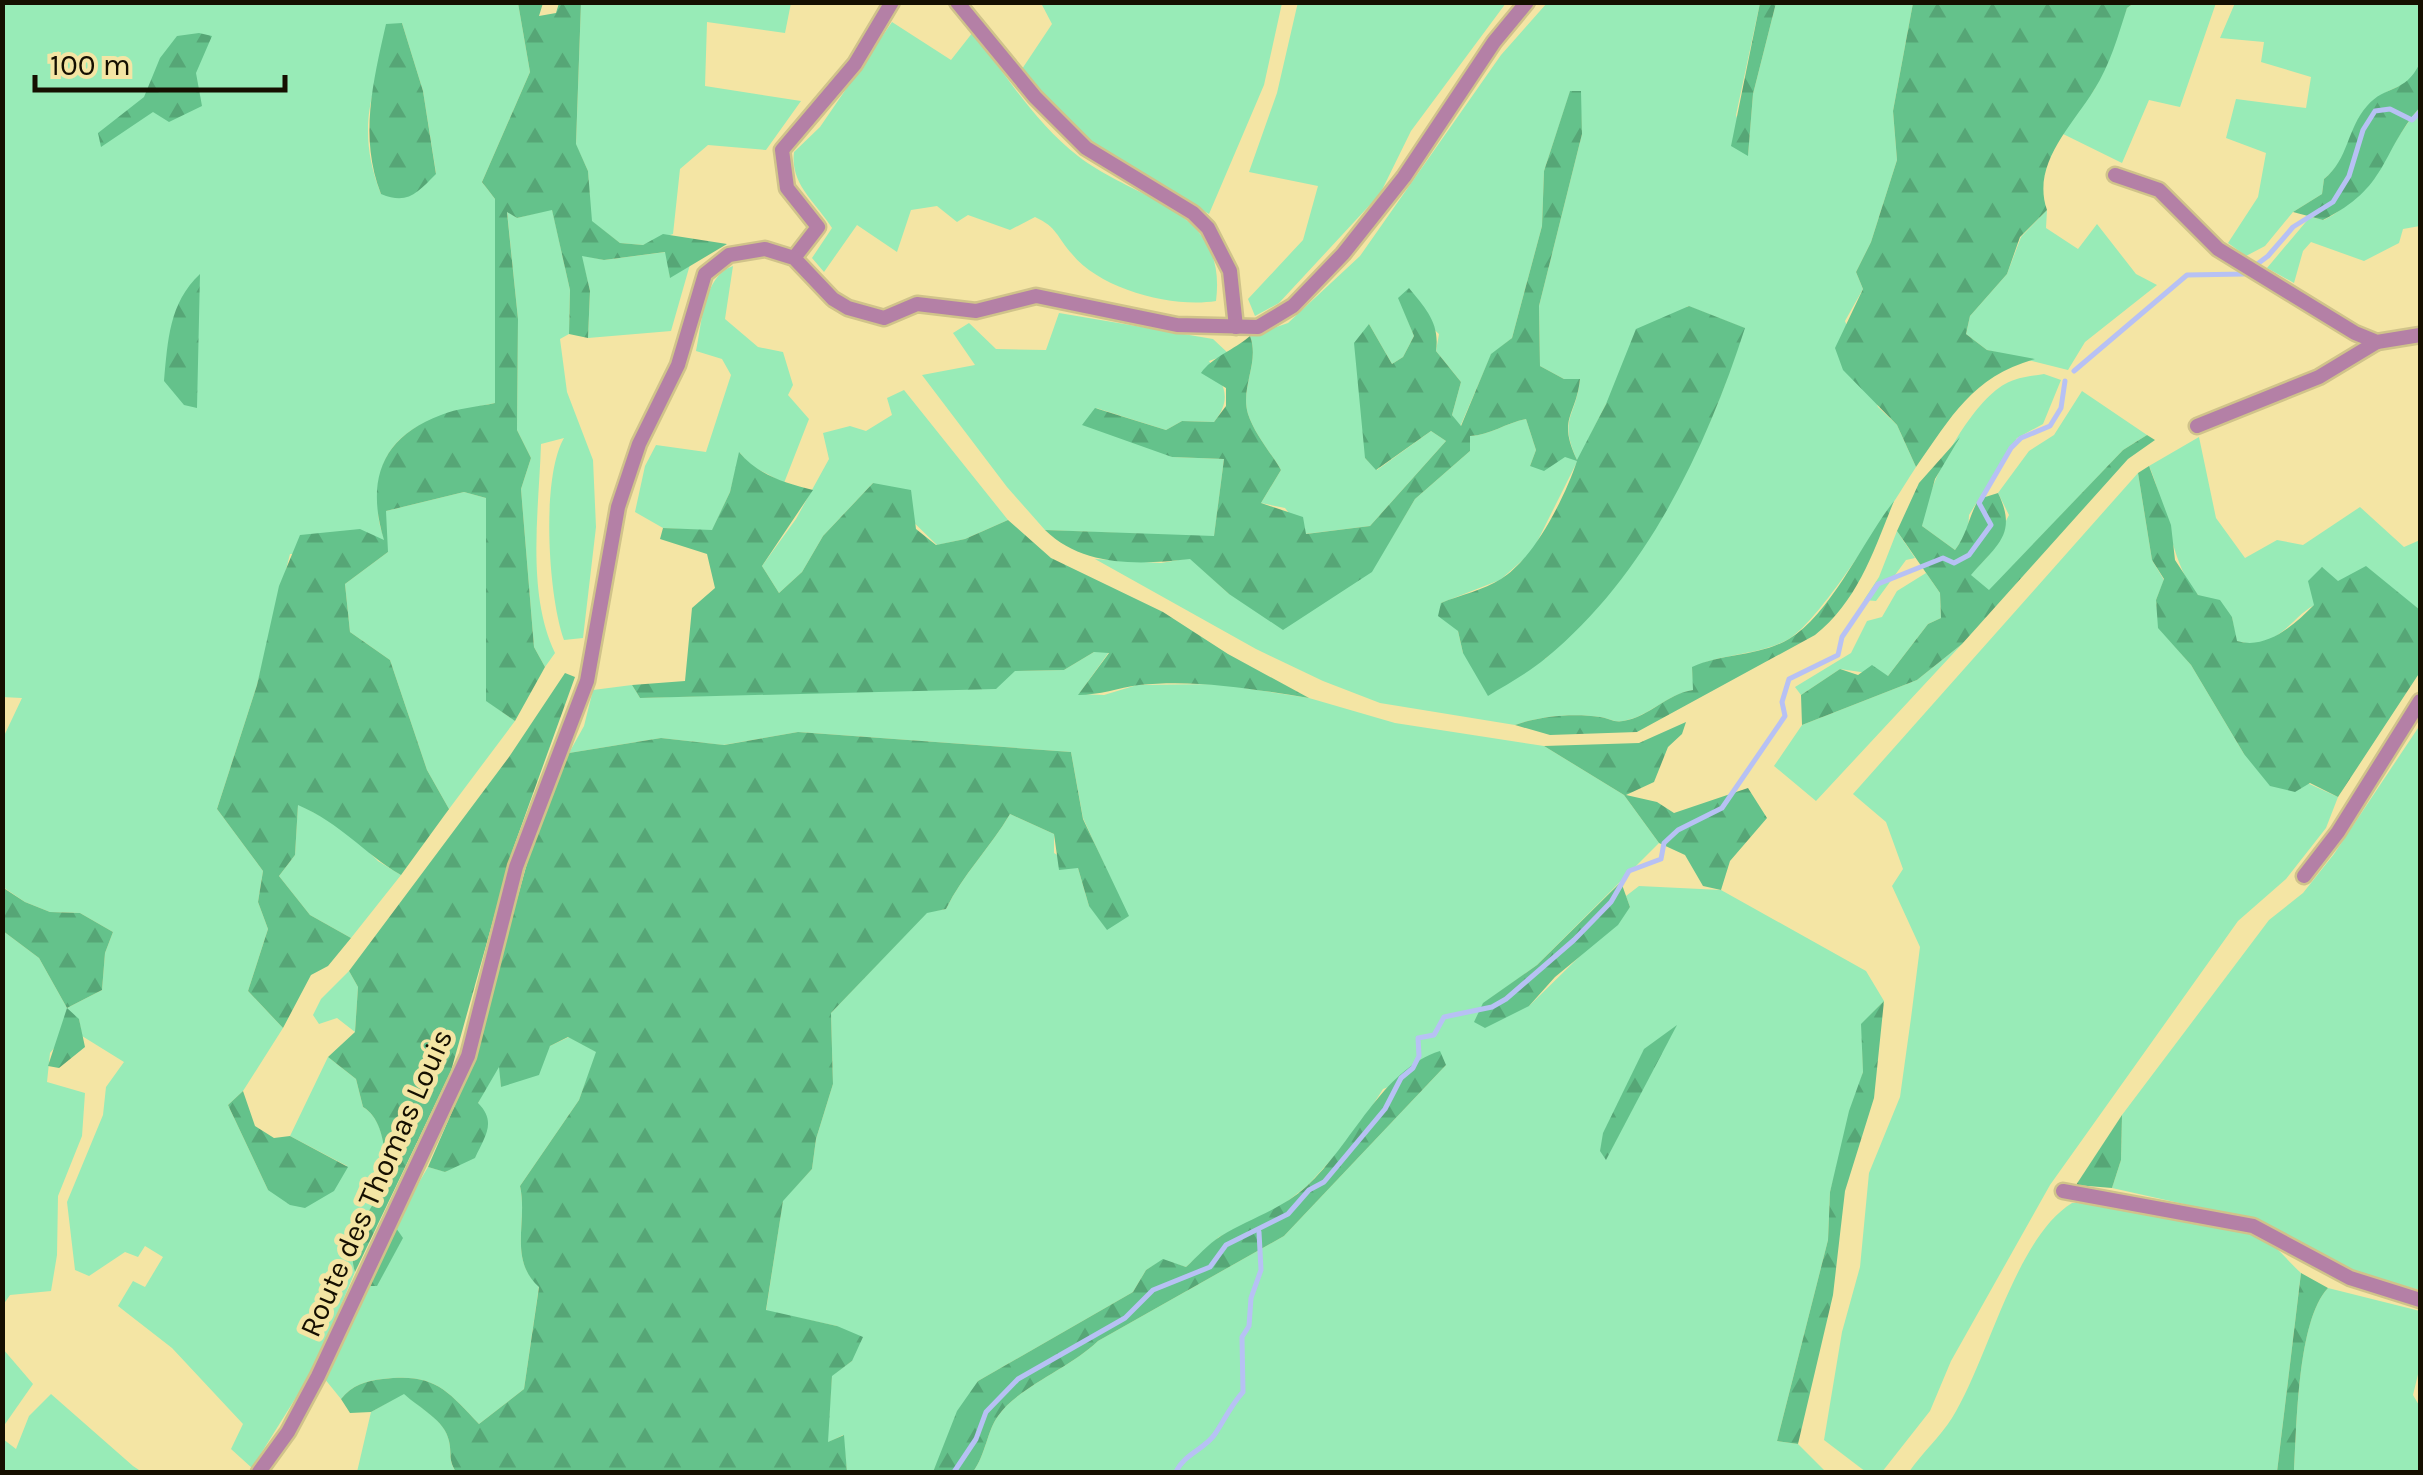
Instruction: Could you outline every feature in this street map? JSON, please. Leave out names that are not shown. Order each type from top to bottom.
[{"type":"street","points":[[892,2],[855,64],[782,150],[787,188],[818,227],[794,258],[833,299],[884,318],[917,304],[976,312],[1036,296],[1177,325],[1236,327],[1258,326],[1274,319],[1343,254],[1404,177],[1494,42],[1527,2]]},
{"type":"street","points":[[958,2],[1035,97],[1086,148],[1192,213],[1208,228],[1230,271],[1236,327]]},
{"type":"street","points":[[2116,175],[2158,190],[2199,234],[2249,270],[2378,342]]},
{"type":"street","name":"Route des Thomas Louis","points":[[260,1472],[288,1432],[318,1376],[468,1056],[516,868],[584,696],[618,507],[638,444],[678,365],[705,274],[715,263],[746,249],[765,249],[794,258]]},
{"type":"street","points":[[2197,426],[2319,377],[2378,342],[2420,335]]},
{"type":"street","points":[[2304,876],[2338,832],[2420,701]]},
{"type":"street","points":[[2063,1191],[2254,1226],[2350,1278],[2420,1300]]},
{"type":"green space","points":[[1298,2],[1506,3],[1411,131],[1380,194],[1279,303],[1255,316],[1248,299],[1303,240],[1318,186],[1249,172],[1277,93]]},
{"type":"green space","points":[[2,3],[518,3],[530,72],[482,182],[495,199],[495,403],[437,418],[405,435],[384,464],[378,505],[384,538],[386,511],[464,492],[486,498],[486,700],[515,721],[449,809],[427,770],[390,660],[350,632],[345,584],[388,552],[290,554],[257,685],[217,809],[263,871],[258,902],[268,929],[248,991],[283,1028],[243,1091],[228,1105],[268,1190],[347,1166],[290,1136],[328,1057],[356,1079],[363,1107],[377,1122],[385,1156],[380,1189],[353,1250],[355,1272],[315,1367],[252,1468],[231,1449],[243,1424],[172,1348],[118,1306],[133,1281],[145,1287],[163,1257],[145,1246],[138,1257],[125,1252],[89,1276],[75,1270],[67,1202],[103,1115],[106,1087],[124,1062],[82,1036],[79,1019],[50,1053],[47,1082],[85,1093],[82,1136],[58,1196],[57,1255],[51,1291],[10,1295],[3,1305],[3,931],[39,958],[67,1008],[102,990],[105,953],[113,932],[80,913],[50,912],[25,902],[3,887],[3,738],[22,698],[2,697]],"holes":[[[402,23],[423,91],[436,173],[381,194],[369,148],[370,106],[382,65]]]},
{"type":"green space","points":[[518,3],[543,3],[539,16],[556,13],[559,3],[581,3],[576,144],[588,171],[592,221],[620,243],[643,245],[663,234],[727,244],[670,278],[665,252],[604,260],[582,256],[590,291],[588,338],[569,334],[570,290],[552,210],[517,218],[507,212],[518,319],[517,430],[531,458],[521,489],[534,647],[545,667],[515,721],[486,701],[486,498],[464,492],[386,511],[388,552],[345,584],[350,632],[390,660],[427,770],[449,809],[401,875],[327,821],[298,805],[295,855],[279,876],[310,915],[351,938],[328,966],[311,975],[283,1028],[248,991],[268,929],[258,902],[263,871],[217,809],[257,685],[279,586],[300,535],[360,529],[384,540],[378,480],[392,449],[421,424],[441,415],[495,403],[495,199],[482,182],[530,72]]},
{"type":"green space","points":[[581,3],[791,3],[785,33],[707,22],[705,86],[801,101],[766,150],[708,145],[680,169],[673,234],[643,245],[620,243],[591,221],[588,171],[576,145]]},
{"type":"green space","points":[[1041,3],[1282,3],[1264,85],[1209,214],[1096,145],[1061,115],[1022,69],[1052,24]]},
{"type":"green space","points":[[1547,3],[1760,3],[1736,115],[1748,155],[1753,94],[1776,3],[1913,3],[1893,111],[1897,160],[1871,242],[1856,272],[1863,289],[1845,321],[1878,407],[1897,425],[1916,467],[1855,561],[1801,629],[1775,645],[1692,668],[1694,690],[1623,721],[1568,715],[1515,725],[1380,703],[1256,649],[1095,559],[1161,563],[1190,558],[1229,594],[1371,572],[1415,499],[1470,451],[1470,436],[1526,419],[1536,450],[1530,466],[1565,456],[1577,460],[1569,426],[1580,379],[1564,379],[1540,366],[1539,306],[1582,134],[1580,91],[1570,92],[1544,171],[1542,226],[1512,338],[1491,355],[1460,427],[1452,415],[1461,382],[1436,351],[1439,334],[1399,298],[1414,336],[1403,357],[1392,364],[1369,324],[1365,458],[1377,470],[1431,431],[1446,441],[1370,526],[1305,534],[1285,508],[1261,503],[1281,470],[1248,414],[1246,394],[1253,355],[1250,336],[1288,323],[1360,256],[1501,55]],"holes":[[[1688,306],[1744,328],[1728,377],[1689,466],[1667,507],[1613,585],[1545,659],[1463,653],[1458,631],[1441,603],[1500,580],[1532,552],[1606,404]]]},
{"type":"green space","points":[[1760,3],[1776,3],[1753,94],[1748,156],[1731,146]]},
{"type":"green space","points":[[1913,3],[2134,3],[2127,8],[2100,80],[2049,161],[2044,177],[2047,210],[2020,237],[2007,274],[1970,316],[1966,334],[1987,350],[2035,359],[1995,376],[1979,388],[1953,415],[1916,467],[1897,425],[1843,370],[1835,348],[1863,289],[1856,272],[1871,242],[1897,160],[1893,111]]},
{"type":"green space","points":[[2134,3],[2216,3],[2180,107],[2149,100],[2122,163],[2061,133],[2094,90],[2127,8]]},
{"type":"green space","points":[[2235,3],[2420,3],[2420,65],[2413,78],[2385,93],[2371,107],[2340,161],[2324,179],[2322,194],[2293,212],[2265,246],[2246,256],[2228,243],[2258,197],[2266,153],[2226,138],[2236,99],[2306,108],[2311,77],[2261,62],[2264,42],[2220,38]]},
{"type":"green space","points":[[892,22],[951,60],[973,32],[1022,98],[1063,143],[1101,172],[1174,210],[1193,226],[1208,245],[1216,270],[1216,301],[1179,302],[1119,287],[1085,267],[1052,229],[1035,217],[1010,230],[968,215],[957,222],[937,206],[911,210],[897,252],[857,225],[824,272],[812,258],[832,228],[800,184],[794,152],[820,127]]},
{"type":"green space","points":[[402,23],[423,91],[436,174],[417,192],[398,198],[381,194],[374,173],[369,130],[386,24]]},
{"type":"green space","points":[[177,36],[212,36],[196,73],[202,106],[169,122],[153,112],[101,147],[98,133],[144,97],[160,58]]},
{"type":"green space","points":[[2420,63],[2420,107],[2372,182],[2344,208],[2323,220],[2293,212],[2322,194],[2324,179],[2338,162],[2367,106],[2408,80]]},
{"type":"green space","points":[[1570,91],[1581,91],[1582,134],[1539,306],[1540,366],[1564,379],[1580,379],[1568,426],[1577,460],[1606,404],[1636,329],[1689,306],[1745,328],[1712,419],[1668,508],[1614,589],[1546,658],[1488,696],[1463,653],[1458,631],[1438,616],[1441,603],[1487,586],[1513,570],[1547,526],[1565,492],[1577,461],[1565,457],[1544,471],[1530,466],[1536,450],[1526,419],[1470,436],[1470,451],[1415,499],[1372,572],[1283,630],[1229,594],[1190,559],[1113,561],[1077,551],[1045,530],[1214,536],[1224,459],[1172,457],[1082,425],[1095,408],[1166,430],[1182,421],[1214,422],[1226,406],[1226,388],[1201,373],[1250,336],[1253,355],[1246,394],[1248,414],[1281,470],[1261,503],[1303,517],[1306,534],[1370,526],[1446,441],[1431,431],[1376,470],[1365,458],[1354,343],[1369,324],[1392,364],[1403,357],[1414,336],[1398,298],[1409,288],[1434,324],[1436,351],[1461,382],[1452,415],[1461,426],[1491,354],[1512,338],[1542,226],[1544,171]]},
{"type":"green space","points":[[2420,107],[2420,226],[2403,229],[2399,243],[2364,261],[2311,242],[2303,251],[2294,283],[2267,268],[2310,217],[2324,220],[2355,198]]},
{"type":"green space","points":[[552,209],[570,290],[569,334],[560,339],[567,392],[593,460],[596,527],[583,638],[564,640],[554,595],[549,537],[552,480],[564,438],[541,444],[537,577],[540,604],[555,653],[545,667],[534,647],[521,489],[531,458],[517,430],[518,319],[507,211],[517,218]]},
{"type":"green space","points":[[2047,210],[2046,228],[2078,249],[2097,224],[2136,274],[2157,285],[2085,342],[2068,370],[1987,350],[1966,334],[1970,316],[2007,274],[2021,237]]},
{"type":"green space","points":[[666,252],[670,277],[691,261],[671,331],[588,338],[590,291],[581,255],[604,260]]},
{"type":"green space","points":[[733,266],[725,319],[758,347],[783,352],[793,385],[788,395],[809,419],[784,483],[750,465],[740,453],[730,492],[712,531],[663,528],[635,512],[645,466],[656,445],[706,452],[731,375],[722,359],[696,351],[710,290],[723,271]]},
{"type":"green space","points":[[200,274],[197,408],[184,405],[164,381],[176,310]]},
{"type":"green space","points":[[1059,313],[1213,339],[1229,354],[1209,361],[1225,398],[1214,422],[1182,421],[1166,430],[1096,408],[1172,457],[1224,459],[1214,537],[1045,530],[1007,487],[922,375],[975,365],[953,333],[969,323],[996,349],[1046,350]]},
{"type":"green space","points":[[2044,374],[2061,380],[2043,424],[2017,438],[1969,515],[1968,531],[1955,550],[1922,526],[1941,469],[1964,427],[1991,394],[2014,380]]},
{"type":"green space","points":[[904,390],[1008,520],[965,539],[937,545],[873,483],[823,536],[802,572],[779,593],[762,566],[796,519],[829,459],[823,433],[850,426],[866,431],[892,415],[887,398]]},
{"type":"green space","points":[[2082,391],[2147,435],[2123,450],[1989,591],[1970,575],[1988,556],[2009,515],[1998,493],[2029,451],[2054,435]]},
{"type":"green space","points":[[2147,435],[2155,440],[2128,459],[1962,644],[1917,680],[1802,725],[1801,695],[1840,669],[1858,675],[1872,665],[1888,676],[1928,624],[1941,618],[1940,593],[1897,531],[1919,483],[1960,437],[1935,479],[1922,526],[1955,550],[1979,499],[1998,493],[2004,507],[2005,529],[1996,547],[1971,575],[1989,590],[2123,450]]},
{"type":"green space","points":[[2199,437],[2216,518],[2245,558],[2277,540],[2303,545],[2360,507],[2404,547],[2420,540],[2420,610],[2398,594],[2337,600],[2309,608],[2264,642],[2236,641],[2232,617],[2201,598],[2182,569],[2149,466]]},
{"type":"green space","points":[[739,452],[763,472],[813,490],[762,566],[779,593],[802,572],[823,536],[873,483],[911,490],[916,529],[936,545],[965,539],[1008,520],[1051,558],[1163,612],[1228,654],[1309,698],[1182,683],[1078,695],[1109,653],[1094,652],[1064,670],[1015,671],[996,689],[640,698],[632,685],[685,681],[692,608],[715,588],[707,554],[660,539],[663,528],[712,530],[730,492]]},
{"type":"green space","points":[[2149,466],[2171,525],[2175,560],[2198,595],[2220,600],[2232,617],[2237,641],[2269,639],[2298,620],[2314,605],[2308,581],[2322,567],[2338,581],[2366,566],[2420,610],[2420,672],[2338,797],[2310,783],[2295,792],[2270,786],[2244,754],[2191,665],[2158,628],[2156,600],[2164,579],[2152,560],[2138,473]]},
{"type":"green space","points":[[2138,473],[2152,560],[2164,580],[2156,600],[2159,628],[2191,665],[2244,754],[2338,797],[2326,828],[2286,879],[2238,921],[2050,1185],[1951,1361],[1930,1411],[1882,1472],[1866,1472],[1824,1440],[1842,1332],[1860,1267],[1869,1173],[1900,1097],[1920,947],[1892,886],[1903,869],[1886,822],[1853,794]]},
{"type":"green space","points":[[1894,501],[1854,591],[1815,635],[1637,732],[1550,735],[1515,725],[1568,715],[1633,719],[1693,690],[1692,667],[1789,639],[1805,627],[1833,594]]},
{"type":"green space","points":[[1897,531],[1915,558],[1906,560],[1876,601],[1864,600],[1879,577]]},
{"type":"green space","points":[[1926,573],[1940,593],[1941,618],[1928,624],[1888,676],[1840,669],[1801,695],[1795,687],[1851,653],[1867,621],[1882,617],[1897,591]]},
{"type":"green space","points":[[1962,644],[1816,801],[1774,766],[1802,725],[1917,680]]},
{"type":"green space","points":[[1094,652],[1109,652],[1079,694],[1104,695],[1137,685],[1219,684],[1309,698],[1395,723],[1544,746],[1624,795],[1659,843],[1537,965],[1484,1003],[1529,1006],[1630,907],[1626,896],[1639,886],[1721,890],[1866,971],[1884,1001],[1862,1024],[1863,1072],[1830,1192],[1828,1240],[1777,1441],[1798,1444],[1826,1472],[973,1472],[994,1422],[1018,1396],[1098,1341],[1284,1236],[1446,1065],[1383,1089],[1353,1136],[1307,1186],[1275,1211],[1219,1237],[1186,1267],[1163,1260],[1146,1270],[1133,1292],[978,1381],[933,1472],[847,1472],[843,1435],[827,1443],[832,1375],[852,1361],[837,1326],[766,1311],[783,1200],[812,1169],[816,1139],[833,1084],[831,1013],[927,912],[946,909],[1010,814],[1054,834],[1054,853],[1078,868],[1089,906],[1128,917],[1083,818],[1071,752],[798,732],[723,745],[661,738],[569,753],[584,726],[593,690],[632,685],[640,698],[926,689],[1015,671],[1064,670]]},
{"type":"green space","points":[[565,673],[575,677],[513,849],[451,1071],[355,1272],[353,1250],[380,1189],[385,1156],[377,1122],[363,1107],[356,1079],[328,1057],[355,1032],[358,987],[349,971],[509,757]]},
{"type":"green space","points":[[1686,722],[1682,734],[1668,747],[1654,782],[1626,795],[1657,802],[1674,813],[1748,788],[1767,818],[1730,861],[1721,890],[1703,886],[1685,855],[1659,843],[1624,795],[1544,746],[1639,743]]},
{"type":"green space","points":[[2420,725],[2420,1290],[2356,1273],[2242,1217],[2112,1188],[2121,1160],[2122,1115],[2269,920],[2303,893],[2334,854]]},
{"type":"green space","points":[[798,732],[1071,752],[1083,819],[1129,916],[1107,930],[1089,906],[1078,868],[1059,870],[1054,834],[1010,814],[946,909],[927,913],[831,1013],[833,1084],[816,1139],[812,1169],[783,1201],[766,1310],[837,1326],[863,1337],[852,1361],[832,1376],[828,1442],[844,1435],[847,1472],[456,1472],[447,1434],[431,1415],[404,1394],[371,1412],[350,1413],[341,1399],[350,1390],[383,1379],[427,1381],[448,1393],[479,1424],[524,1389],[539,1287],[521,1252],[520,1186],[579,1100],[596,1052],[568,1037],[550,1046],[539,1075],[501,1087],[499,1067],[478,1103],[488,1123],[475,1158],[445,1172],[428,1167],[468,1075],[533,842],[569,753],[661,738],[724,745]]},
{"type":"green space","points":[[298,804],[347,830],[378,861],[401,875],[351,938],[310,915],[279,876],[295,855]]},
{"type":"green space","points":[[1621,882],[1630,907],[1618,925],[1555,977],[1529,1006],[1485,1028],[1474,1022],[1483,1003],[1537,965]]},
{"type":"green space","points":[[2,887],[25,902],[50,912],[80,913],[113,932],[105,953],[102,990],[67,1008],[39,958],[3,931]]},
{"type":"green space","points":[[349,971],[358,987],[355,1032],[337,1018],[319,1024],[313,1015],[321,999]]},
{"type":"green space","points":[[1884,1001],[1874,1098],[1845,1191],[1833,1295],[1798,1444],[1777,1441],[1828,1240],[1830,1192],[1849,1111],[1863,1072],[1861,1024]]},
{"type":"green space","points":[[67,1008],[79,1019],[85,1047],[59,1068],[48,1066]]},
{"type":"green space","points":[[1677,1025],[1606,1160],[1600,1151],[1603,1133],[1644,1049]]},
{"type":"green space","points":[[569,1037],[597,1052],[579,1100],[520,1186],[521,1252],[539,1286],[524,1389],[479,1424],[448,1393],[427,1381],[383,1379],[350,1390],[341,1399],[324,1378],[394,1225],[428,1167],[446,1172],[491,1075],[500,1065],[501,1087],[550,1046]]},
{"type":"green space","points":[[1440,1051],[1446,1065],[1284,1236],[1098,1341],[1018,1396],[994,1422],[973,1472],[933,1472],[957,1411],[978,1381],[1133,1292],[1146,1270],[1163,1259],[1186,1267],[1221,1236],[1297,1194],[1323,1169],[1401,1074]]},
{"type":"green space","points":[[243,1091],[255,1126],[274,1138],[290,1136],[348,1167],[334,1191],[305,1208],[290,1205],[268,1190],[228,1105]]},
{"type":"green space","points":[[2122,1115],[2121,1160],[2112,1188],[2076,1185]]},
{"type":"green space","points":[[2072,1203],[2143,1209],[2228,1225],[2266,1240],[2301,1273],[2277,1472],[1909,1472],[1952,1418],[2034,1243]]},
{"type":"green space","points":[[394,1225],[403,1238],[377,1286],[365,1286]]},
{"type":"green space","points":[[2301,1273],[2328,1288],[2318,1303],[2304,1349],[2294,1472],[2277,1472]]},
{"type":"green space","points":[[2328,1288],[2420,1311],[2420,1366],[2413,1395],[2420,1407],[2420,1472],[2294,1472],[2304,1348],[2318,1303]]},
{"type":"green space","points":[[3,1349],[33,1384],[3,1427]]},
{"type":"green space","points":[[404,1393],[431,1414],[447,1433],[456,1472],[357,1472],[371,1412]]},
{"type":"green space","points":[[51,1394],[142,1472],[3,1472],[3,1439],[16,1449],[29,1416]]},
{"type":"waterway","points":[[2074,371],[2187,275],[2244,274],[2268,256],[2293,227],[2333,202],[2349,176],[2363,130],[2375,111],[2390,109],[2412,120],[2420,112]]},
{"type":"waterway","points":[[954,1472],[976,1439],[986,1412],[1018,1379],[1125,1318],[1153,1290],[1210,1267],[1226,1245],[1288,1214],[1309,1190],[1324,1182],[1385,1109],[1401,1078],[1419,1056],[1418,1038],[1434,1035],[1444,1017],[1492,1007],[1506,999],[1611,902],[1629,871],[1661,859],[1664,843],[1678,830],[1722,808],[1785,716],[1782,702],[1789,679],[1838,655],[1842,637],[1878,584],[1943,558],[1954,563],[1969,555],[1991,525],[1979,503],[2011,448],[2021,438],[2050,426],[2061,408],[2065,381]]},
{"type":"waterway","points":[[1176,1472],[1211,1439],[1243,1392],[1242,1337],[1249,1326],[1251,1298],[1261,1270],[1259,1232]]}]
